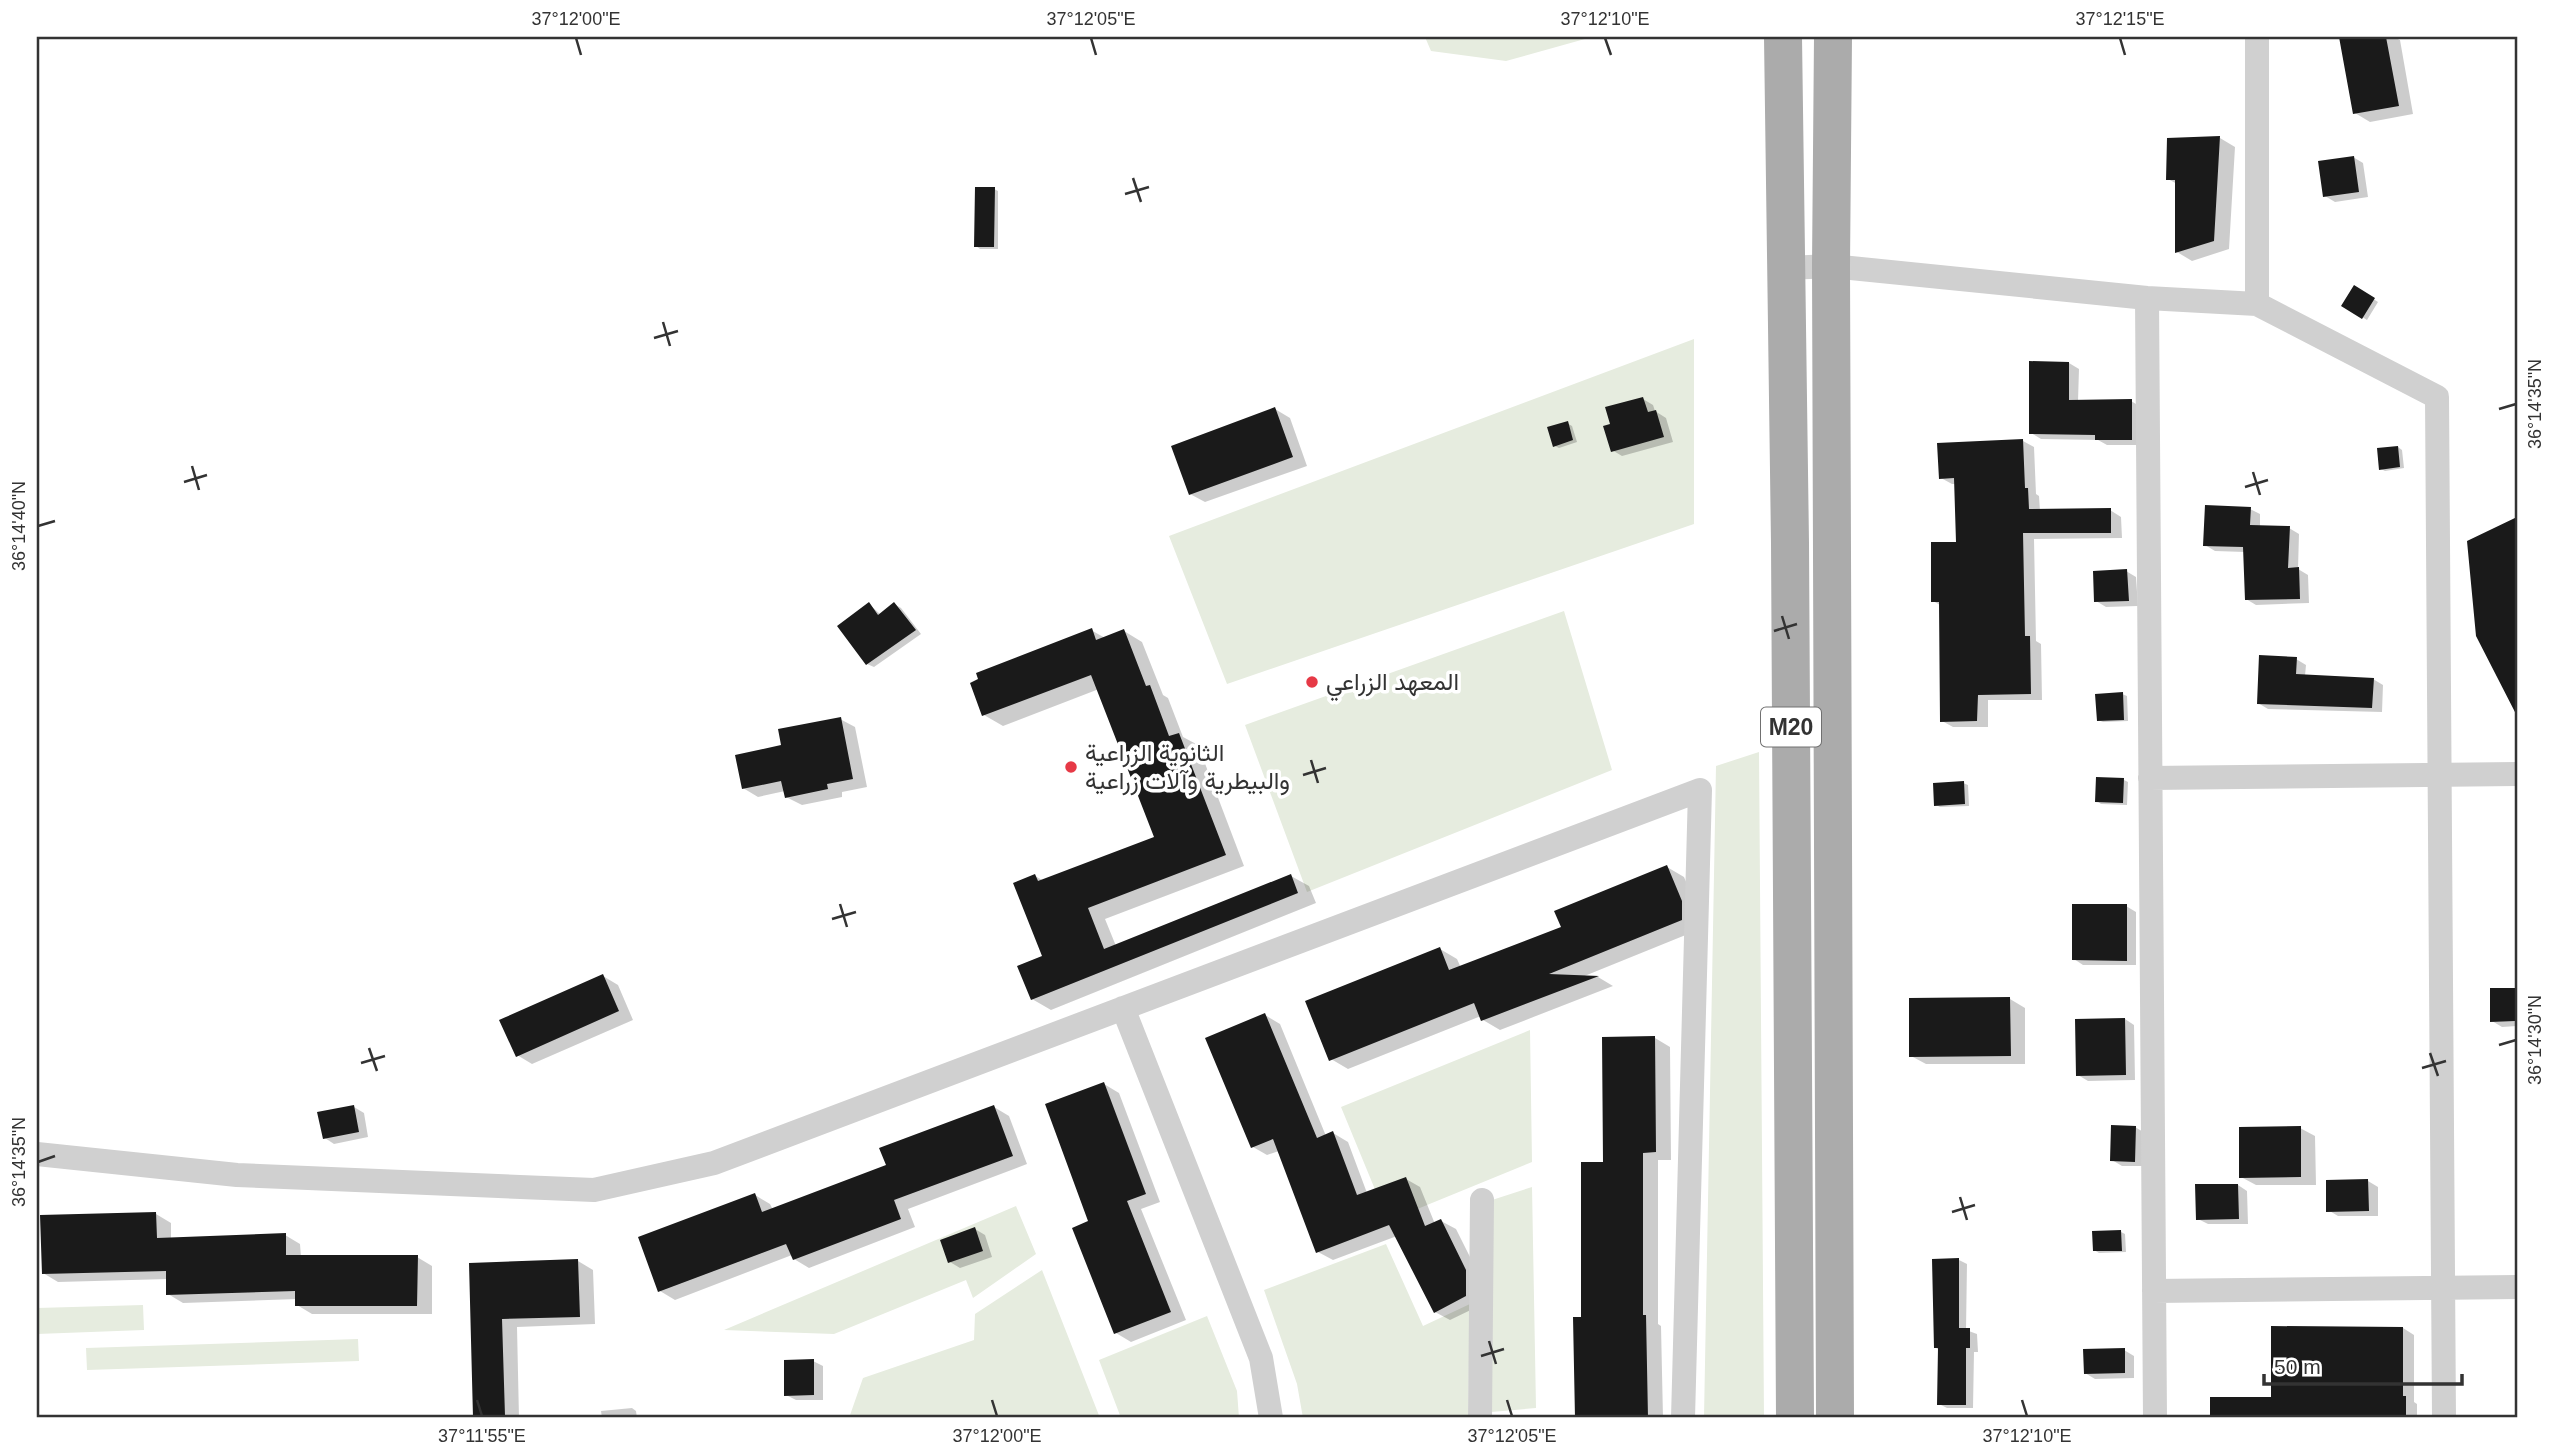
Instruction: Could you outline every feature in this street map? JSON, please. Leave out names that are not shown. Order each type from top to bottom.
[{"type":"main road","name":"M20","points":[[1783,37],[1795,1418]]},
{"type":"main road","name":"M20","points":[[1833,37],[1831,266],[1835,1418]]},
{"type":"street","points":[[2257,37],[2257,304]]},
{"type":"street","points":[[1787,268],[1831,266],[2147,298],[2257,304],[2437,397],[2444,1418]]},
{"type":"street","points":[[2147,298],[2155,1418]]},
{"type":"street","points":[[2150,778],[2517,774]]},
{"type":"street","points":[[37,1154],[237,1175],[594,1190],[714,1163],[1700,790],[1683,1418]]},
{"type":"street","points":[[1123,1008],[1261,1358],[1271,1418]]},
{"type":"street","points":[[1480,1418],[1482,1200]]},
{"type":"street","points":[[2154,1291],[2517,1287]]},
{"type":"shaded area","points":[[1425,37],[1592,37],[1506,61],[1431,51]]},
{"type":"shaded area","points":[[1694,339],[1694,524],[1227,684],[1169,536]]},
{"type":"shaded area","points":[[1564,611],[1612,770],[1307,892],[1245,725]]},
{"type":"shaded area","points":[[1759,752],[1764,1418],[1704,1418],[1716,766]]},
{"type":"shaded area","points":[[1530,1030],[1532,1162],[1388,1221],[1341,1107]]},
{"type":"shaded area","points":[[1532,1187],[1536,1408],[1491,1412],[1489,1201]]},
{"type":"shaded area","points":[[1016,1206],[1036,1254],[973,1298],[966,1280],[834,1334],[724,1330]]},
{"type":"shaded area","points":[[1386,1244],[1423,1326],[1470,1304],[1468,1418],[1303,1418],[1297,1384],[1264,1290]]},
{"type":"shaded area","points":[[1042,1270],[1100,1418],[849,1418],[863,1378],[974,1340],[975,1314]]},
{"type":"shaded area","points":[[143,1305],[144,1330],[37,1334],[37,1308]]},
{"type":"shaded area","points":[[1207,1316],[1237,1391],[1239,1418],[1121,1418],[1099,1360]]},
{"type":"shaded area","points":[[358,1339],[359,1361],[87,1370],[86,1348]]},
{"type":"building","points":[[2339,37],[2386,37],[2399,106],[2353,114]]},
{"type":"building","points":[[2220,136],[2214,241],[2175,253],[2175,180],[2166,180],[2167,138]]},
{"type":"building","points":[[2354,156],[2359,192],[2323,197],[2318,161]]},
{"type":"building","points":[[975,187],[995,187],[994,247],[974,247]]},
{"type":"building","points":[[2354,285],[2375,298],[2362,319],[2341,306]]},
{"type":"building","points":[[2029,361],[2069,362],[2069,400],[2132,399],[2132,440],[2095,440],[2095,435],[2029,434]]},
{"type":"building","points":[[1643,397],[1648,412],[1656,410],[1664,437],[1611,452],[1603,426],[1610,424],[1605,407]]},
{"type":"building","points":[[1275,407],[1293,457],[1189,495],[1171,446]]},
{"type":"building","points":[[1568,421],[1573,440],[1553,447],[1547,427]]},
{"type":"building","points":[[2023,439],[2025,488],[2028,488],[2029,509],[2111,508],[2111,533],[2023,533],[2025,636],[2030,636],[2031,694],[1978,695],[1977,721],[1940,722],[1939,602],[1931,602],[1931,542],[1956,542],[1954,478],[1939,479],[1937,443]]},
{"type":"building","points":[[2398,446],[2400,467],[2379,470],[2377,448]]},
{"type":"building","points":[[2205,505],[2251,507],[2250,525],[2290,526],[2288,568],[2299,567],[2300,599],[2245,600],[2243,547],[2203,546]]},
{"type":"building","points":[[2517,517],[2517,716],[2476,636],[2467,541]]},
{"type":"building","points":[[2127,569],[2129,601],[2094,602],[2093,571]]},
{"type":"building","points":[[869,602],[878,615],[894,602],[916,630],[866,665],[837,626]]},
{"type":"building","points":[[1092,628],[1096,640],[1124,629],[1146,686],[1150,685],[1169,736],[1179,733],[1226,855],[1088,908],[1104,949],[1291,874],[1298,893],[1031,1000],[1017,966],[1042,956],[1013,883],[1035,874],[1038,881],[1154,837],[1091,675],[982,716],[970,683],[978,679],[976,673]]},
{"type":"building","points":[[2259,655],[2297,657],[2296,674],[2374,678],[2372,708],[2257,704]]},
{"type":"building","points":[[2123,692],[2124,720],[2097,721],[2095,694]]},
{"type":"building","points":[[841,717],[853,779],[827,784],[828,789],[785,798],[781,781],[742,789],[735,755],[781,745],[778,729]]},
{"type":"building","points":[[2096,777],[2124,778],[2123,803],[2095,802]]},
{"type":"building","points":[[1964,781],[1965,804],[1934,806],[1933,783]]},
{"type":"building","points":[[1667,865],[1682,901],[1682,920],[1549,974],[1599,976],[1481,1021],[1474,1003],[1329,1061],[1305,1001],[1440,947],[1449,970],[1561,927],[1554,911]]},
{"type":"building","points":[[2072,904],[2127,904],[2127,961],[2072,960]]},
{"type":"building","points":[[603,974],[619,1011],[516,1057],[499,1020]]},
{"type":"building","points":[[2490,988],[2515,988],[2515,1021],[2490,1022]]},
{"type":"building","points":[[2010,997],[2011,1056],[1909,1057],[1909,998]]},
{"type":"building","points":[[1265,1013],[1317,1138],[1333,1131],[1357,1195],[1406,1177],[1425,1226],[1441,1219],[1466,1270],[1466,1296],[1434,1313],[1389,1225],[1316,1253],[1273,1139],[1251,1148],[1205,1038]]},
{"type":"building","points":[[2125,1018],[2126,1075],[2076,1076],[2075,1019]]},
{"type":"building","points":[[1655,1036],[1656,1152],[1643,1153],[1643,1315],[1646,1315],[1648,1418],[1575,1418],[1573,1317],[1581,1317],[1581,1162],[1603,1162],[1602,1037]]},
{"type":"building","points":[[1104,1082],[1146,1194],[1127,1201],[1171,1312],[1114,1334],[1072,1228],[1088,1221],[1045,1104]]},
{"type":"building","points":[[354,1105],[359,1132],[323,1139],[317,1112]]},
{"type":"building","points":[[994,1105],[1013,1156],[894,1200],[901,1219],[793,1260],[786,1244],[658,1292],[638,1237],[755,1193],[762,1212],[886,1165],[879,1148]]},
{"type":"building","points":[[2111,1125],[2136,1126],[2135,1162],[2110,1161]]},
{"type":"building","points":[[2301,1126],[2301,1177],[2239,1178],[2239,1127]]},
{"type":"building","points":[[2368,1179],[2369,1211],[2326,1212],[2326,1180]]},
{"type":"building","points":[[2195,1184],[2238,1184],[2239,1219],[2196,1220]]},
{"type":"building","points":[[156,1212],[157,1238],[286,1233],[286,1255],[418,1255],[417,1306],[295,1306],[295,1291],[166,1295],[166,1271],[42,1274],[40,1215]]},
{"type":"building","points":[[975,1227],[983,1251],[948,1263],[940,1240]]},
{"type":"building","points":[[2121,1230],[2122,1251],[2093,1251],[2092,1231]]},
{"type":"building","points":[[1959,1258],[1959,1328],[1970,1328],[1970,1348],[1966,1348],[1966,1405],[1937,1405],[1938,1348],[1934,1348],[1932,1259]]},
{"type":"building","points":[[578,1259],[580,1317],[502,1319],[505,1416],[473,1417],[469,1263]]},
{"type":"building","points":[[2271,1326],[2403,1327],[2403,1396],[2406,1396],[2406,1418],[2210,1418],[2210,1397],[2271,1397]]},
{"type":"building","points":[[2125,1348],[2125,1373],[2084,1374],[2083,1349]]},
{"type":"building","points":[[814,1359],[814,1395],[784,1396],[784,1360]]},
{"type":"place","name":"المعهد الزراعي","points":[[1312,682]]},
{"type":"place","name":"الثانوية الزراعية والبيطرية وآلات زراعية","points":[[1071,767]]}]
